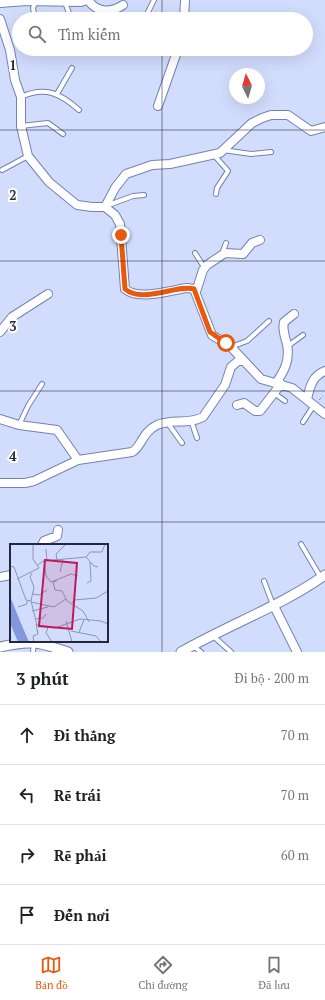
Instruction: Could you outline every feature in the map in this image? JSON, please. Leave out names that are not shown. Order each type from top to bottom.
[{"type":"street","points":[[0,4],[25,0],[87,0],[96,8],[107,11],[114,11],[123,5]]},
{"type":"street","points":[[184,12],[185,0]]},
{"type":"street","points":[[0,20],[10,50],[15,80],[21,97],[21,126],[28,156],[49,182],[77,204],[92,207],[105,207],[115,215],[120,224],[125,289],[131,292],[145,294],[191,288],[196,292],[210,332],[231,347],[242,361],[261,379],[292,388],[325,414]]},
{"type":"street","points":[[158,106],[176,56]]},
{"type":"street","points":[[105,207],[115,188],[126,174],[152,165],[170,164],[214,155],[223,150],[252,123],[271,115],[288,115],[311,131],[325,127]]},
{"type":"street","points":[[196,292],[204,267],[222,254],[243,254],[252,243],[260,240]]},
{"type":"street","points":[[0,332],[12,317],[48,294]]},
{"type":"street","points":[[237,405],[244,403],[255,411],[260,411],[274,393],[287,364],[287,347],[283,327],[287,319],[294,314]]},
{"type":"street","points":[[0,483],[25,483],[34,481],[78,460],[136,450],[148,430],[158,424],[203,417],[225,385],[231,367],[238,361],[242,361]]},
{"type":"street","points":[[307,399],[314,379],[317,375],[325,371]]},
{"type":"street","points":[[0,419],[19,425],[57,430],[78,460]]},
{"type":"street","points":[[42,544],[44,541],[57,536],[58,530]]},
{"type":"street","points":[[0,577],[10,576]]},
{"type":"street","points":[[181,652],[212,635],[274,606],[323,576]]},
{"type":"street","points":[[274,606],[297,652]]},
{"type":"street","points":[[0,647],[32,642],[68,652]]},
{"type":"lane","points":[[148,12],[154,0]]},
{"type":"lane","points":[[34,12],[33,8],[36,1]]},
{"type":"lane","points":[[65,1],[69,12]]},
{"type":"lane","points":[[57,94],[61,84],[72,68]]},
{"type":"lane","points":[[21,97],[36,91],[57,94],[69,101],[79,110]]},
{"type":"lane","points":[[21,126],[48,123],[64,134]]},
{"type":"lane","points":[[223,150],[251,154],[271,152]]},
{"type":"lane","points":[[214,155],[228,172],[217,188],[216,194]]},
{"type":"lane","points":[[2,170],[28,156]]},
{"type":"lane","points":[[105,207],[133,196],[144,195]]},
{"type":"lane","points":[[222,254],[226,243]]},
{"type":"lane","points":[[195,253],[204,267]]},
{"type":"lane","points":[[231,347],[247,341],[269,321]]},
{"type":"lane","points":[[287,347],[303,335]]},
{"type":"lane","points":[[19,425],[28,406],[42,384]]},
{"type":"lane","points":[[274,393],[285,401]]},
{"type":"lane","points":[[205,400],[211,407]]},
{"type":"lane","points":[[303,422],[314,405]]},
{"type":"lane","points":[[191,420],[197,438]]},
{"type":"lane","points":[[167,422],[182,442]]},
{"type":"lane","points":[[301,544],[323,576]]},
{"type":"lane","points":[[264,581],[274,606]]},
{"type":"lane","points":[[212,635],[231,652]]},
{"type":"lane","points":[[32,642],[33,652]]},
{"type":"lane","points":[[192,646],[201,652]]},
{"type":"route","points":[[121,235],[125,289],[131,292],[145,294],[169,292],[188,288],[194,289],[198,296],[210,332],[212,335],[226,343]]}]
